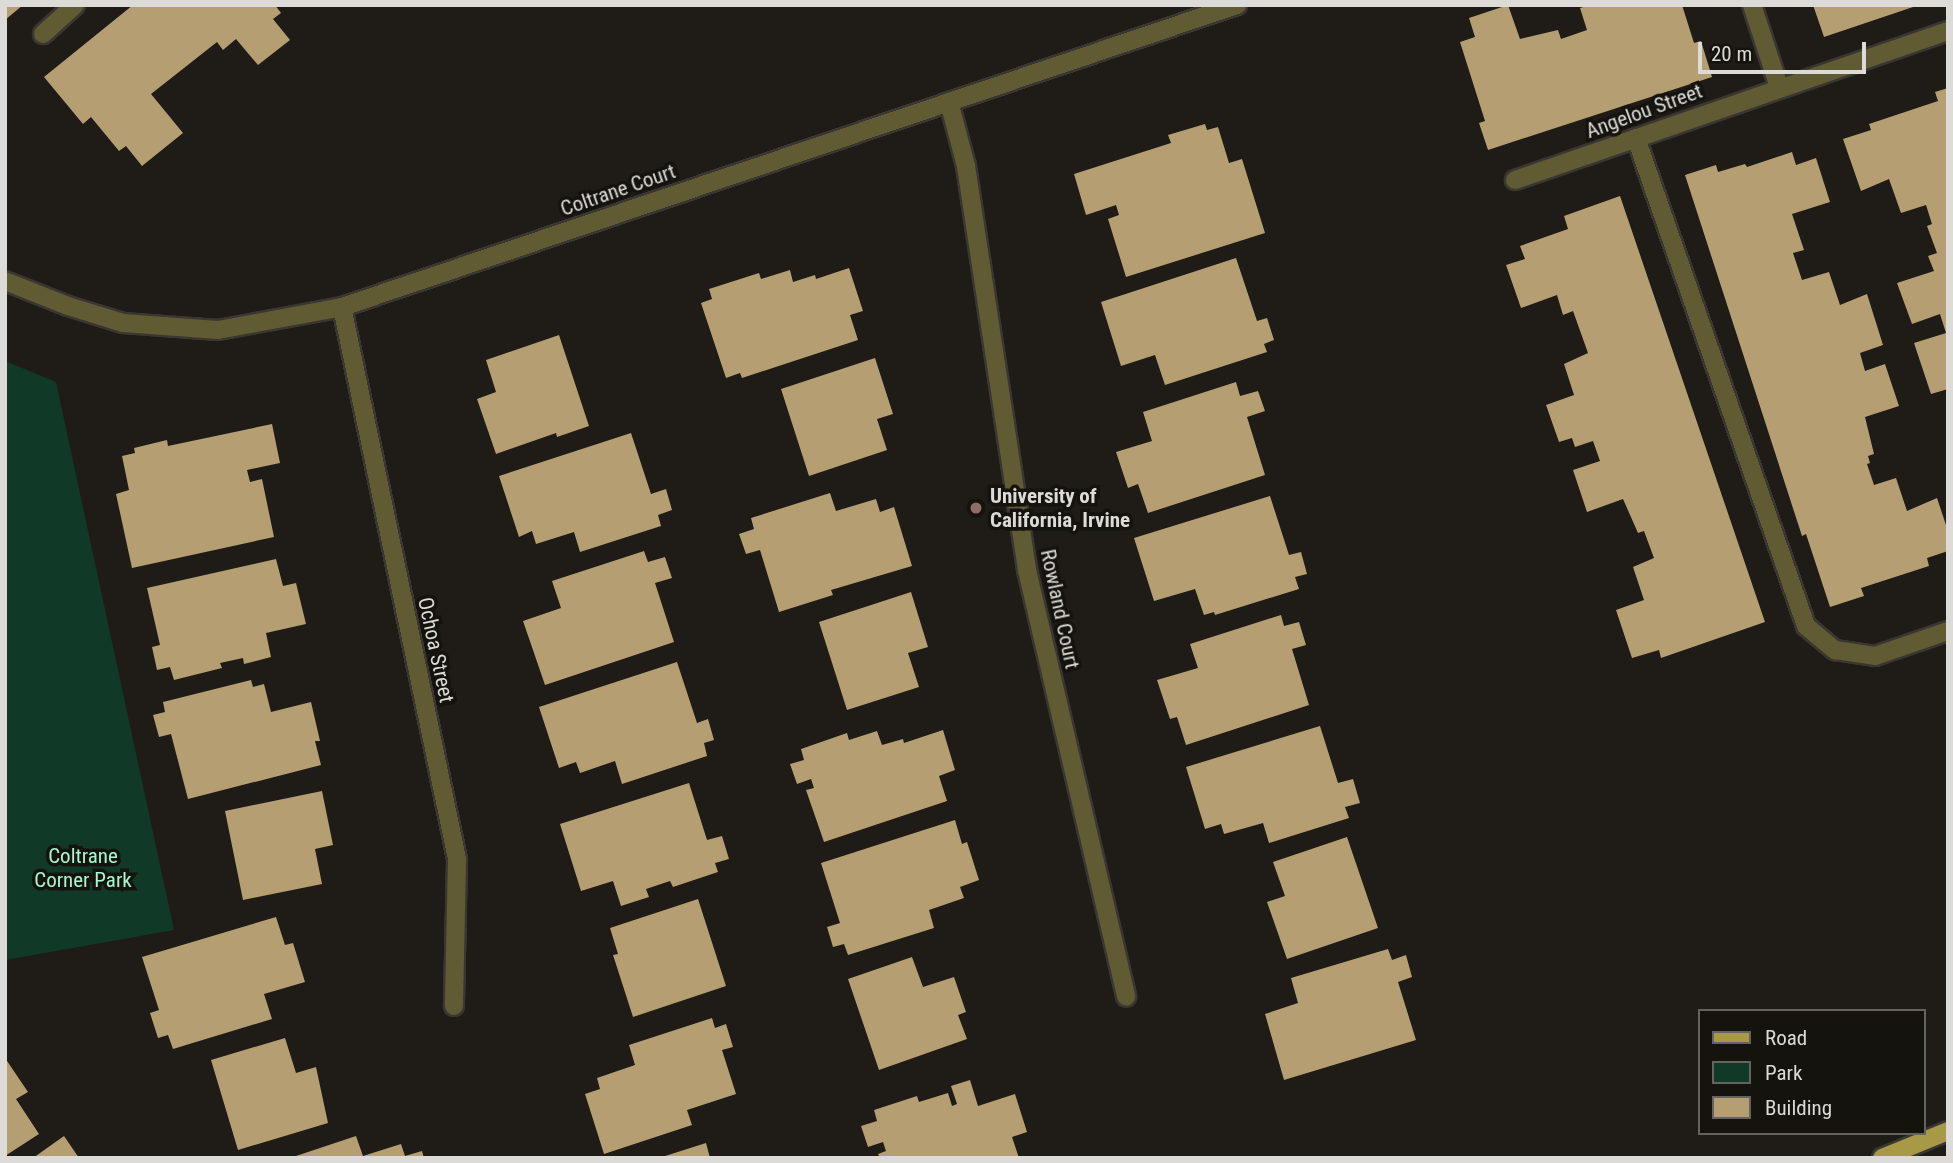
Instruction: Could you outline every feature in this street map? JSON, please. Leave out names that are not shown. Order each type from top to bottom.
[{"type":"main road","points":[[1882,1158],[1948,1131]]},
{"type":"street","points":[[43,34],[75,5]]},
{"type":"street","name":"Coltrane Court","points":[[5,282],[122,323],[218,330],[342,307],[1237,5]]},
{"type":"street","points":[[1752,5],[1779,87]]},
{"type":"street","name":"Angelou Street","points":[[1516,180],[1779,87],[1948,31]]},
{"type":"street","name":"Rowland Court","points":[[949,102],[966,166],[1027,570],[1126,997]]},
{"type":"street","points":[[1636,138],[1806,626],[1835,650],[1875,656],[1948,631]]},
{"type":"street","name":"Ochoa Street","points":[[342,307],[457,859],[454,1006]]},
{"type":"green space","name":"Coltrane Corner Park","points":[[5,361],[56,382],[174,930],[5,960]]},
{"type":"building","points":[[5,5],[23,5],[5,20]]},
{"type":"building","points":[[133,5],[275,5],[281,13],[273,19],[290,40],[258,65],[236,39],[223,50],[217,42],[151,94],[183,133],[142,166],[126,146],[119,151],[91,117],[83,124],[44,77]]},
{"type":"building","points":[[1508,5],[1520,39],[1558,30],[1561,39],[1587,30],[1580,8],[1590,5],[1682,5],[1694,43],[1701,41],[1712,77],[1488,150],[1479,123],[1485,121],[1460,42],[1475,37],[1469,18]]},
{"type":"building","points":[[1813,5],[1916,5],[1916,6],[1824,37]]},
{"type":"building","points":[[1948,88],[1948,389],[1931,394],[1914,343],[1946,333],[1940,314],[1912,324],[1897,283],[1934,271],[1928,256],[1937,253],[1927,226],[1932,224],[1926,205],[1901,213],[1889,179],[1861,191],[1843,139],[1871,130],[1869,124],[1938,101],[1935,92]]},
{"type":"building","points":[[1205,124],[1207,130],[1218,127],[1229,163],[1242,159],[1265,233],[1126,277],[1108,219],[1119,215],[1116,205],[1086,215],[1074,174],[1171,143],[1168,135]]},
{"type":"building","points":[[1792,152],[1796,165],[1816,158],[1830,202],[1792,214],[1804,250],[1793,253],[1802,280],[1829,272],[1840,305],[1867,294],[1883,345],[1860,353],[1865,371],[1885,364],[1899,406],[1865,417],[1874,454],[1868,456],[1870,463],[1867,464],[1874,485],[1896,478],[1907,511],[1937,498],[1948,531],[1948,551],[1927,558],[1929,566],[1861,588],[1864,596],[1830,607],[1806,534],[1802,536],[1685,175],[1716,165],[1718,172],[1745,164],[1747,167]]},
{"type":"building","points":[[1620,196],[1765,622],[1661,658],[1659,650],[1632,658],[1616,610],[1644,600],[1633,567],[1654,558],[1644,531],[1638,533],[1623,499],[1587,512],[1573,470],[1600,461],[1593,441],[1575,447],[1572,438],[1559,442],[1546,405],[1574,395],[1564,364],[1588,353],[1573,311],[1563,315],[1557,295],[1521,308],[1506,265],[1525,259],[1520,246],[1568,229],[1564,216]]},
{"type":"building","points":[[1236,258],[1257,321],[1267,318],[1274,340],[1264,344],[1267,352],[1165,385],[1155,355],[1121,366],[1101,302]]},
{"type":"building","points":[[849,268],[863,311],[850,315],[858,340],[742,378],[740,373],[726,378],[701,303],[712,299],[709,289],[759,273],[761,279],[790,270],[793,282],[815,275],[816,279]]},
{"type":"building","points":[[559,335],[589,426],[557,437],[556,433],[496,454],[477,399],[496,392],[486,360]]},
{"type":"building","points":[[875,358],[893,414],[877,419],[887,450],[809,476],[781,389]]},
{"type":"building","points":[[1236,382],[1240,396],[1258,391],[1265,411],[1247,417],[1265,475],[1148,513],[1138,484],[1128,488],[1116,452],[1152,441],[1143,412]]},
{"type":"building","points":[[272,424],[280,463],[247,470],[250,482],[262,479],[274,537],[132,568],[116,494],[129,490],[122,456],[135,453],[134,448],[167,440],[168,446]]},
{"type":"building","points":[[631,433],[651,494],[666,489],[672,510],[658,515],[661,526],[580,552],[574,532],[536,544],[532,531],[519,537],[499,476]]},
{"type":"building","points":[[830,493],[836,511],[876,499],[880,512],[894,507],[912,566],[831,590],[833,595],[779,612],[760,550],[746,554],[739,534],[754,529],[751,518]]},
{"type":"building","points":[[1270,496],[1289,555],[1301,552],[1307,574],[1295,577],[1299,589],[1215,615],[1214,612],[1204,615],[1195,589],[1154,601],[1134,538]]},
{"type":"building","points":[[644,551],[648,562],[665,557],[672,578],[655,583],[674,642],[545,685],[523,621],[561,608],[552,581]]},
{"type":"building","points":[[276,559],[283,586],[296,583],[306,624],[266,633],[271,657],[244,664],[243,658],[220,663],[222,668],[174,680],[170,667],[157,670],[152,647],[160,645],[147,588]]},
{"type":"building","points":[[911,592],[928,647],[908,653],[919,687],[847,710],[819,622]]},
{"type":"building","points":[[1281,615],[1284,626],[1299,622],[1306,645],[1292,649],[1309,705],[1186,745],[1177,717],[1170,719],[1157,680],[1198,668],[1190,644]]},
{"type":"building","points":[[677,662],[697,723],[708,719],[714,740],[704,743],[707,756],[622,784],[615,761],[580,773],[576,762],[559,768],[539,707]]},
{"type":"building","points":[[251,680],[253,687],[264,684],[271,712],[311,702],[320,741],[315,741],[321,765],[188,799],[171,734],[159,737],[153,715],[165,712],[163,702]]},
{"type":"building","points":[[1320,726],[1338,783],[1353,779],[1360,803],[1345,807],[1349,818],[1269,843],[1263,823],[1224,834],[1221,824],[1205,829],[1186,767]]},
{"type":"building","points":[[943,730],[955,770],[939,776],[947,801],[824,842],[806,790],[814,788],[811,779],[797,784],[790,764],[804,760],[801,749],[847,733],[849,740],[877,731],[882,745],[903,739],[904,743]]},
{"type":"building","points":[[689,783],[707,840],[722,836],[729,859],[715,863],[718,872],[673,887],[670,881],[646,889],[649,897],[621,906],[613,881],[581,891],[560,824]]},
{"type":"building","points":[[322,791],[333,845],[315,849],[322,884],[243,900],[225,811]]},
{"type":"building","points":[[955,820],[962,844],[967,842],[979,880],[960,887],[964,898],[929,910],[934,928],[848,955],[844,944],[833,947],[827,927],[840,923],[821,863]]},
{"type":"building","points":[[1347,837],[1378,928],[1287,959],[1267,902],[1285,896],[1273,862]]},
{"type":"building","points":[[698,899],[726,986],[633,1017],[613,955],[618,954],[610,928]]},
{"type":"building","points":[[276,917],[285,945],[293,943],[305,982],[264,994],[272,1019],[173,1049],[168,1035],[158,1038],[150,1013],[159,1010],[142,957]]},
{"type":"building","points":[[1388,949],[1392,960],[1406,955],[1412,977],[1398,982],[1416,1040],[1284,1080],[1265,1014],[1298,1003],[1291,978]]},
{"type":"building","points":[[912,957],[923,987],[954,977],[966,1012],[958,1015],[967,1039],[879,1070],[848,979]]},
{"type":"building","points":[[712,1018],[715,1028],[726,1024],[733,1047],[722,1050],[736,1094],[687,1110],[692,1125],[604,1154],[585,1094],[600,1089],[597,1078],[635,1065],[629,1045]]},
{"type":"building","points":[[285,1038],[296,1073],[316,1067],[328,1123],[238,1150],[211,1060]]},
{"type":"building","points":[[5,1058],[28,1092],[16,1099],[39,1134],[5,1156]]},
{"type":"building","points":[[970,1080],[978,1106],[1015,1094],[1027,1132],[1012,1137],[1019,1158],[880,1158],[878,1154],[886,1151],[883,1142],[868,1147],[861,1126],[877,1121],[874,1110],[917,1096],[919,1102],[948,1093],[952,1106],[957,1104],[951,1086]]},
{"type":"building","points":[[64,1136],[79,1158],[33,1158]]},
{"type":"building","points":[[356,1136],[363,1156],[401,1144],[405,1156],[422,1151],[424,1158],[290,1158]]},
{"type":"building","points":[[706,1143],[710,1158],[662,1158],[662,1157]]},
{"type":"place","name":"University of California, Irvine","points":[[976,508]]}]
